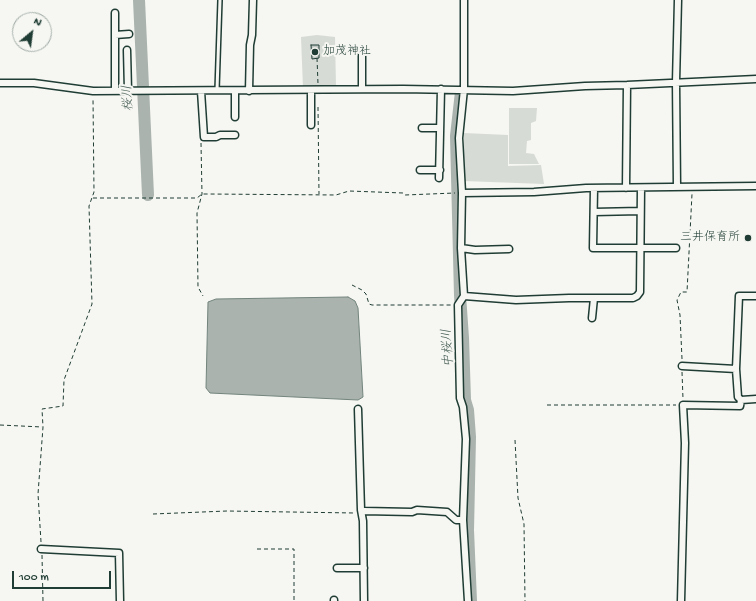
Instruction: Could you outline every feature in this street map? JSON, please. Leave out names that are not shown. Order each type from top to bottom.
[{"type":"street","points":[[249,91],[253,0]]},
{"type":"street","points":[[464,0],[464,89],[459,138],[461,248],[460,398],[464,407],[466,439],[463,520],[468,601]]},
{"type":"street","points":[[677,187],[676,82],[678,0]]},
{"type":"street","points":[[114,13],[115,91]]},
{"type":"street","points":[[115,35],[129,34]]},
{"type":"street","points":[[127,50],[128,91]]},
{"type":"street","points":[[362,51],[362,89]]},
{"type":"street","points":[[0,83],[34,83],[93,91],[143,92],[362,89],[464,89],[513,91],[586,86],[756,79]]},
{"type":"street","points":[[626,188],[627,85]]},
{"type":"street","points":[[439,178],[441,89]]},
{"type":"street","points":[[310,125],[311,90]]},
{"type":"street","points":[[201,91],[204,137],[235,135]]},
{"type":"street","points":[[235,91],[235,117]]},
{"type":"street","points":[[422,128],[440,128]]},
{"type":"street","points":[[420,170],[440,170]]},
{"type":"street","points":[[459,193],[534,192],[594,188],[756,186]]},
{"type":"street","points":[[594,188],[593,248],[676,248]]},
{"type":"street","points":[[461,301],[633,298],[637,296],[640,292],[641,188]]},
{"type":"street","points":[[594,212],[640,211]]},
{"type":"street","points":[[461,248],[475,250],[509,249]]},
{"type":"street","points":[[681,601],[685,443],[684,405],[740,406],[741,400],[738,397],[736,369],[739,296],[756,296]]},
{"type":"street","points":[[592,318],[594,298]]},
{"type":"street","points":[[682,366],[736,369]]},
{"type":"street","points":[[741,400],[756,400]]},
{"type":"street","points":[[358,409],[363,521],[364,601]]},
{"type":"street","points":[[362,513],[364,511],[412,512],[417,510],[447,512],[456,520],[463,520]]},
{"type":"street","points":[[42,549],[119,553],[120,601]]},
{"type":"street","points":[[337,568],[364,568]]},
{"type":"lane","points":[[217,91],[220,0]]},
{"type":"path","points":[[317,58],[318,90]]},
{"type":"path","points":[[43,601],[42,549],[38,494],[43,427],[42,409],[62,406],[64,380],[92,304],[89,206],[94,192],[93,91]]},
{"type":"path","points":[[318,103],[319,194]]},
{"type":"path","points":[[203,296],[198,287],[197,213],[202,194],[201,141],[204,137]]},
{"type":"path","points":[[547,405],[684,405],[680,316],[677,300],[681,292],[687,292],[692,187]]},
{"type":"path","points":[[92,198],[197,198],[202,194],[336,195],[349,191],[403,193],[405,195],[459,193]]},
{"type":"path","points":[[352,285],[362,290],[366,294],[369,304],[372,305],[461,301]]},
{"type":"path","points":[[0,426],[43,427]]},
{"type":"path","points":[[515,440],[518,498],[524,524],[525,601]]},
{"type":"path","points":[[153,514],[227,511],[362,513]]},
{"type":"path","points":[[257,549],[294,549],[294,601]]},
{"type":"shaded area","points":[[317,35],[335,37],[336,87],[303,88],[301,37]]},
{"type":"shaded area","points":[[509,108],[537,108],[536,121],[531,123],[531,140],[527,141],[526,153],[534,154],[539,164],[509,164]]},
{"type":"shaded area","points":[[464,133],[508,135],[508,166],[541,165],[544,184],[464,181]]},
{"type":"shaded area","points":[[348,297],[355,301],[358,308],[363,397],[358,400],[210,393],[206,388],[208,302],[216,299]]},
{"type":"building","name":"加茂神社","points":[[311,45],[319,45],[319,58],[312,59]]},
{"type":"waterway","name":"桜川","points":[[139,0],[148,195]]},
{"type":"waterway","name":"中桜川","points":[[461,92],[456,136],[460,295],[465,400],[468,410],[470,437],[468,530],[471,601]]},
{"type":"place","name":"加茂神社","points":[[315,52]]},
{"type":"place","name":"三井保育所","points":[[748,238]]}]
